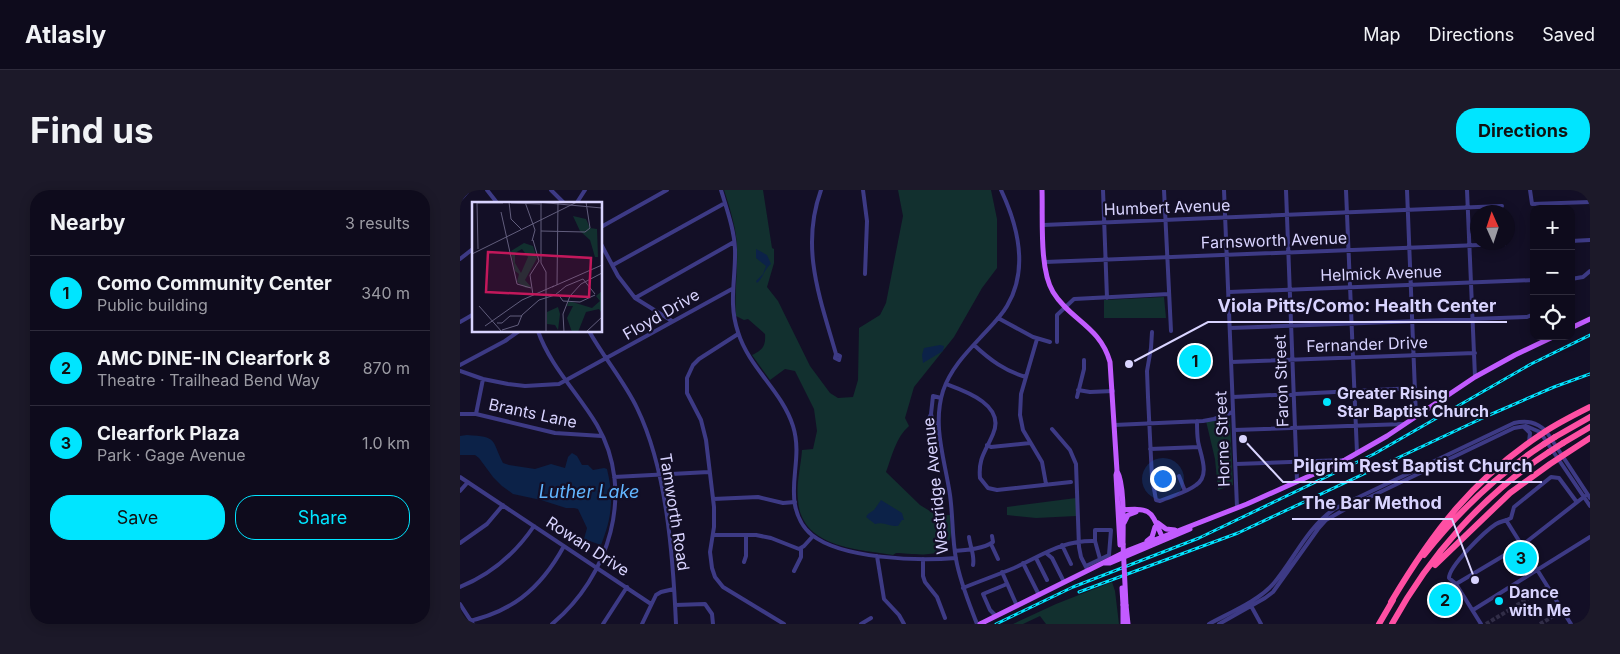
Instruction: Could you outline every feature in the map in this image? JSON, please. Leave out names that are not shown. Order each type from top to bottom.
[{"type":"highway","points":[[1378,624],[1416,560],[1450,514],[1490,473],[1529,442],[1590,406]]},
{"type":"highway","points":[[1391,602],[1423,556],[1453,521],[1496,480],[1544,444],[1590,417]]},
{"type":"highway","points":[[1392,624],[1414,588],[1446,544],[1482,505],[1513,478],[1549,452],[1590,427]]},
{"type":"highway","points":[[1414,588],[1454,546],[1506,497],[1550,464],[1590,438]]},
{"type":"main road","points":[[1042,190],[1045,262],[1050,285],[1065,306],[1092,329],[1102,342],[1110,362],[1116,475],[1128,624]]},
{"type":"main road","points":[[1575,326],[1590,319]]},
{"type":"main road","points":[[1102,561],[1110,563],[1178,530],[1205,521],[1345,460],[1407,424],[1475,378],[1515,355],[1547,340]]},
{"type":"main road","points":[[1117,471],[1122,498],[1120,511],[1123,525],[1121,544]]},
{"type":"main road","points":[[1122,498],[1136,510]]},
{"type":"main road","points":[[1123,525],[1128,516],[1136,510]]},
{"type":"main road","points":[[1120,511],[1148,511],[1161,538]]},
{"type":"main road","points":[[979,624],[1039,595],[1102,561],[1203,524],[1205,521]]},
{"type":"main road","points":[[1155,524],[1166,529],[1178,530]]},
{"type":"main road","points":[[1136,547],[1152,537],[1155,524]]},
{"type":"main road","points":[[1123,624],[1125,605]]},
{"type":"street","points":[[460,200],[469,190]]},
{"type":"street","points":[[487,190],[496,202]]},
{"type":"street","points":[[551,190],[563,202]]},
{"type":"street","points":[[577,202],[586,190]]},
{"type":"street","points":[[602,226],[667,190]]},
{"type":"street","points":[[721,190],[734,242],[735,259],[732,289],[733,312],[738,334],[750,360],[785,406],[794,427],[798,457],[795,502],[800,520],[813,536],[832,546],[877,556],[923,559],[956,558]]},
{"type":"street","points":[[821,190],[812,227],[813,264],[836,354]]},
{"type":"street","points":[[863,190],[867,221],[865,274]]},
{"type":"street","name":"Westridge Avenue","points":[[979,624],[963,588],[956,558],[950,498],[941,447],[933,419],[946,384],[960,361],[998,318],[1008,305],[1014,292],[1020,260],[1019,247],[1013,219],[1001,190]]},
{"type":"street","points":[[1103,190],[1107,298]]},
{"type":"street","points":[[1164,190],[1171,330]]},
{"type":"street","name":"Horne Street","points":[[1224,190],[1237,507]]},
{"type":"street","name":"Faron Street","points":[[1286,190],[1297,481]]},
{"type":"street","points":[[1346,190],[1357,453]]},
{"type":"street","points":[[1407,190],[1416,417]]},
{"type":"street","points":[[1467,190],[1470,245]]},
{"type":"street","points":[[1530,190],[1532,204],[1590,202]]},
{"type":"street","points":[[613,265],[725,203]]},
{"type":"street","name":"Humbert Avenue","points":[[1043,225],[1468,208]]},
{"type":"street","points":[[1575,241],[1590,240]]},
{"type":"street","points":[[635,298],[734,242]]},
{"type":"street","name":"Farnsworth Avenue","points":[[1045,262],[1470,245]]},
{"type":"street","points":[[602,246],[622,281],[635,298],[672,321]]},
{"type":"street","points":[[460,259],[472,250]]},
{"type":"street","points":[[1470,250],[1475,378]]},
{"type":"street","points":[[1575,278],[1584,276],[1590,271]]},
{"type":"street","name":"Helmick Avenue","points":[[1228,292],[1530,280]]},
{"type":"street","name":"Floyd Drive","points":[[460,371],[483,379],[525,386],[559,384],[732,289]]},
{"type":"street","points":[[1057,342],[1057,316],[1074,299],[1168,294]]},
{"type":"street","points":[[460,322],[472,315]]},
{"type":"street","points":[[1230,328],[1530,315]]},
{"type":"street","points":[[998,318],[1037,339],[1050,342]]},
{"type":"street","points":[[460,365],[505,341],[518,332]]},
{"type":"street","points":[[538,332],[548,356],[597,425],[610,456],[616,502],[615,516],[605,549],[592,579],[552,624]]},
{"type":"street","name":"Tamworth Road","points":[[590,332],[630,394],[644,422],[652,447],[659,474],[669,539],[676,624]]},
{"type":"street","points":[[1152,332],[1147,375],[1153,492],[1156,500],[1160,501],[1185,491],[1198,484],[1202,477],[1204,465],[1199,448],[1196,421]]},
{"type":"street","points":[[738,334],[699,359],[693,365],[686,378],[687,393],[705,433],[713,499],[714,518],[711,557],[713,572],[718,581],[728,590],[784,624]]},
{"type":"street","points":[[1037,339],[1020,400],[1020,415],[1030,443],[1042,462],[1046,484]]},
{"type":"street","points":[[974,345],[1003,368],[1026,377]]},
{"type":"street","name":"Fernander Drive","points":[[1231,362],[1474,353]]},
{"type":"street","points":[[1077,398],[1084,369],[1084,360]]},
{"type":"street","points":[[476,414],[483,379]]},
{"type":"street","points":[[946,384],[973,395],[985,403],[995,419],[995,431],[982,455],[980,478],[986,485],[997,490],[1071,482]]},
{"type":"street","points":[[1233,397],[1415,388]]},
{"type":"street","points":[[1078,390],[1090,392],[1112,391]]},
{"type":"street","points":[[933,419],[933,396],[941,398]]},
{"type":"street","points":[[1114,425],[1196,421],[1214,419],[1234,412]]},
{"type":"street","name":"Brants Lane","points":[[460,414],[476,414],[555,433],[602,436]]},
{"type":"street","points":[[1212,623],[1273,592],[1310,532],[1321,518],[1338,507],[1514,423],[1531,422],[1538,424],[1561,457],[1590,506]]},
{"type":"street","points":[[1234,430],[1407,424]]},
{"type":"street","points":[[1522,426],[1530,433],[1529,442]]},
{"type":"street","points":[[1282,577],[1326,520],[1514,428],[1522,426],[1531,427],[1544,432]]},
{"type":"street","points":[[1052,429],[1070,450],[1076,464],[1079,541],[1082,557],[1087,568]]},
{"type":"street","points":[[987,445],[991,447],[1030,443]]},
{"type":"street","points":[[1150,449],[1199,448]]},
{"type":"street","points":[[1561,457],[1575,482],[1590,499]]},
{"type":"street","points":[[1236,464],[1345,460]]},
{"type":"street","points":[[1550,464],[1559,464],[1565,467]]},
{"type":"street","points":[[614,477],[709,472]]},
{"type":"street","points":[[1179,476],[1185,491]]},
{"type":"street","points":[[1481,624],[1456,584],[1448,576],[1458,562],[1492,527],[1513,516],[1514,507],[1553,476],[1559,478],[1576,501]]},
{"type":"street","name":"Rowan Drive","points":[[460,477],[651,604]]},
{"type":"street","points":[[460,491],[468,482]]},
{"type":"street","points":[[1456,584],[1522,545],[1584,494]]},
{"type":"street","points":[[713,499],[758,497],[783,503],[795,502]]},
{"type":"street","points":[[460,543],[482,528],[503,505]]},
{"type":"street","points":[[1338,507],[1341,512]]},
{"type":"street","points":[[1506,520],[1571,624]]},
{"type":"street","points":[[460,587],[488,574],[504,561],[523,542],[534,526]]},
{"type":"street","points":[[1095,530],[1111,530],[1110,554],[1102,561],[1095,541],[1095,530]]},
{"type":"street","points":[[713,535],[746,535],[771,538],[794,548],[801,548],[813,536]]},
{"type":"street","points":[[744,562],[746,556],[746,535]]},
{"type":"street","points":[[943,559],[954,549],[970,549],[990,544],[993,542],[992,536]]},
{"type":"street","points":[[969,537],[970,549],[974,560],[973,565]]},
{"type":"street","points":[[1473,610],[1590,537]]},
{"type":"street","points":[[963,588],[1023,564],[1062,545],[1079,541],[1095,541]]},
{"type":"street","points":[[990,544],[994,547],[998,559]]},
{"type":"street","points":[[1062,545],[1070,564]]},
{"type":"street","points":[[460,623],[472,622],[497,613],[527,594],[547,574],[564,546]]},
{"type":"street","points":[[794,571],[801,557],[801,548]]},
{"type":"street","points":[[1046,553],[1052,558],[1064,582]]},
{"type":"street","points":[[877,556],[884,599],[899,615],[904,624]]},
{"type":"street","points":[[1036,558],[1047,580]]},
{"type":"street","points":[[923,559],[925,582],[937,596],[945,618]]},
{"type":"street","points":[[1023,564],[1039,595]]},
{"type":"street","points":[[1002,572],[1017,606]]},
{"type":"street","points":[[996,616],[990,610],[983,594],[1007,584]]},
{"type":"street","points":[[603,624],[627,587]]},
{"type":"street","points":[[642,624],[656,595],[674,589]]},
{"type":"street","points":[[460,604],[472,622]]},
{"type":"street","points":[[675,605],[705,604],[712,614],[714,624]]},
{"type":"street","points":[[1219,624],[1250,604]]},
{"type":"street","points":[[1250,604],[1261,624]]},
{"type":"street","points":[[861,624],[871,618]]},
{"type":"green space","points":[[724,190],[763,190],[772,248],[774,249],[774,263],[767,287],[778,301],[810,366],[830,393],[838,398],[853,397],[858,380],[859,328],[880,315],[886,303],[903,216],[898,190],[991,190],[997,219],[997,268],[982,288],[954,337],[914,387],[905,418],[909,426],[892,453],[886,472],[920,505],[938,516],[950,515],[950,539],[947,546],[941,550],[927,554],[896,553],[893,555],[864,551],[834,543],[820,537],[809,528],[802,516],[798,500],[798,481],[802,450],[813,449],[817,431],[814,409],[795,371],[785,369],[770,380],[752,355],[763,348],[765,334],[748,319],[744,320],[736,316],[737,242]]},
{"type":"green space","points":[[1164,297],[1166,318],[1104,318],[1104,300]]},
{"type":"green space","points":[[1230,418],[1233,485],[1218,490],[1215,459],[1206,421]]},
{"type":"green space","points":[[1076,498],[1076,516],[1036,518],[1007,515],[1007,507]]},
{"type":"green space","points":[[1112,582],[1119,624],[1046,624],[1040,616],[1023,624],[1013,624],[1056,604]]},
{"type":"water","points":[[756,249],[767,255],[771,264],[757,283],[756,281],[763,274],[766,266],[756,258]]},
{"type":"water","points":[[944,346],[943,351],[923,363],[922,355],[924,348]]},
{"type":"water","name":"Luther Lake","points":[[460,436],[489,438],[495,444],[503,463],[509,465],[535,469],[551,464],[565,468],[568,457],[572,453],[577,456],[582,465],[588,465],[593,470],[607,469],[611,489],[611,507],[608,525],[601,545],[584,539],[587,528],[578,509],[566,508],[513,494],[493,477],[475,455],[460,455]]},
{"type":"water","points":[[881,500],[902,513],[904,520],[898,526],[881,523],[875,524],[866,517]]},
{"type":"tunnel","points":[[1486,624],[1547,587]]},
{"type":"tunnel","points":[[1540,624],[1562,611]]},
{"type":"railway","points":[[996,624],[1073,587],[1199,538],[1374,454],[1531,364],[1590,335]]},
{"type":"railway","points":[[1079,592],[1238,533],[1487,416],[1554,387],[1590,374]]},
{"type":"place","name":"Como Community Center","points":[[1195,361]]},
{"type":"place","name":"Viola Pitts/Como: Health Center","points":[[1129,364]]},
{"type":"place","name":"Greater Rising Star Baptist Church","points":[[1327,402]]},
{"type":"place","name":"Pilgrim Rest Baptist Church","points":[[1243,439]]},
{"type":"place","name":"Clearfork Plaza","points":[[1521,558]]},
{"type":"place","name":"The Bar Method","points":[[1475,580]]},
{"type":"place","name":"AMC DINE-IN Clearfork 8","points":[[1445,600]]},
{"type":"place","name":"Dance with Me","points":[[1499,601]]}]
